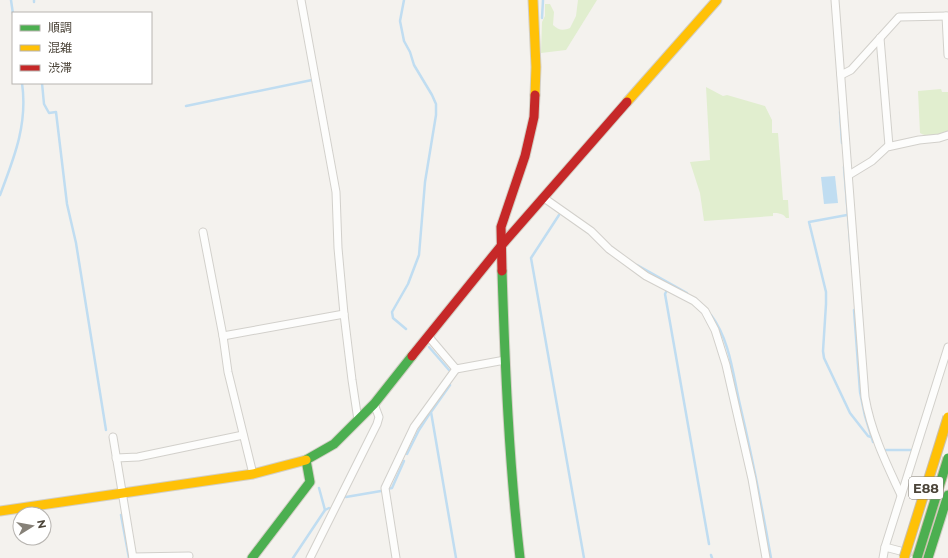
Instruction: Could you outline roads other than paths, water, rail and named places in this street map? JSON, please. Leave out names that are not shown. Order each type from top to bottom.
[{"type":"main road","points":[[520,558],[513,498],[505,360],[501,227],[525,156],[534,117],[536,67],[533,0]]},
{"type":"main road","points":[[0,511],[253,474],[306,460],[334,444],[374,404],[501,246],[718,0]]},
{"type":"main road","name":"E88","points":[[904,558],[948,417]]},
{"type":"main road","name":"E88","points":[[917,558],[948,458]]},
{"type":"main road","points":[[252,558],[310,482],[306,460]]},
{"type":"main road","points":[[928,556],[948,495]]},
{"type":"street","points":[[301,0],[336,192],[338,248],[344,314],[358,420]]},
{"type":"street","points":[[835,0],[865,397],[868,415],[882,456],[901,495]]},
{"type":"street","points":[[841,75],[851,70],[899,17],[947,16],[948,55]]},
{"type":"street","points":[[880,38],[889,146]]},
{"type":"street","points":[[848,175],[872,162],[889,146],[918,140],[939,138],[948,135]]},
{"type":"street","points":[[544,198],[591,231],[609,249],[646,276],[694,301],[705,311],[715,330],[726,365],[752,479],[766,558]]},
{"type":"street","points":[[203,232],[223,336],[228,372],[253,474]]},
{"type":"street","points":[[223,336],[344,314]]},
{"type":"street","points":[[428,336],[456,369]]},
{"type":"street","points":[[882,558],[948,347]]},
{"type":"street","points":[[396,558],[385,488],[414,426],[456,369],[505,360]]},
{"type":"street","points":[[310,558],[377,424],[379,417],[374,404]]},
{"type":"street","points":[[116,458],[138,457],[243,435]]},
{"type":"street","points":[[112,437],[133,558],[189,556]]},
{"type":"street","points":[[885,547],[928,556]]},
{"type":"water","points":[[835,176],[838,203],[824,204],[821,177]]},
{"type":"waterway","points":[[11,0],[13,12]]},
{"type":"waterway","points":[[404,0],[400,21],[404,41],[410,52],[414,65],[436,104],[436,115],[425,182],[419,255],[408,284],[392,312],[393,318],[406,329]]},
{"type":"waterway","points":[[542,18],[543,0]]},
{"type":"waterway","points":[[186,106],[313,79]]},
{"type":"waterway","points":[[0,195],[15,154],[21,127],[23,113],[22,84]]},
{"type":"waterway","points":[[42,84],[44,104],[49,113],[56,112],[67,204],[76,243],[106,430]]},
{"type":"waterway","points":[[840,112],[842,143]]},
{"type":"waterway","points":[[844,167],[852,265]]},
{"type":"waterway","points":[[559,215],[531,258],[584,558]]},
{"type":"waterway","points":[[847,215],[809,222],[826,292],[823,351],[824,358],[850,413],[868,436],[871,437]]},
{"type":"waterway","points":[[637,265],[687,293]]},
{"type":"waterway","points":[[667,290],[665,294],[709,544]]},
{"type":"waterway","points":[[854,310],[860,392],[865,416],[873,442]]},
{"type":"waterway","points":[[711,315],[723,335],[730,358],[753,462],[771,558]]},
{"type":"waterway","points":[[429,347],[449,370]]},
{"type":"waterway","points":[[450,385],[431,412],[456,558]]},
{"type":"waterway","points":[[407,454],[419,430],[430,413]]},
{"type":"waterway","points":[[886,450],[911,450]]},
{"type":"waterway","points":[[387,489],[392,488],[404,461]]},
{"type":"waterway","points":[[319,488],[325,510]]},
{"type":"waterway","points":[[346,497],[381,491]]},
{"type":"waterway","points":[[293,558],[325,510],[329,508]]},
{"type":"waterway","points":[[121,515],[129,558]]}]
